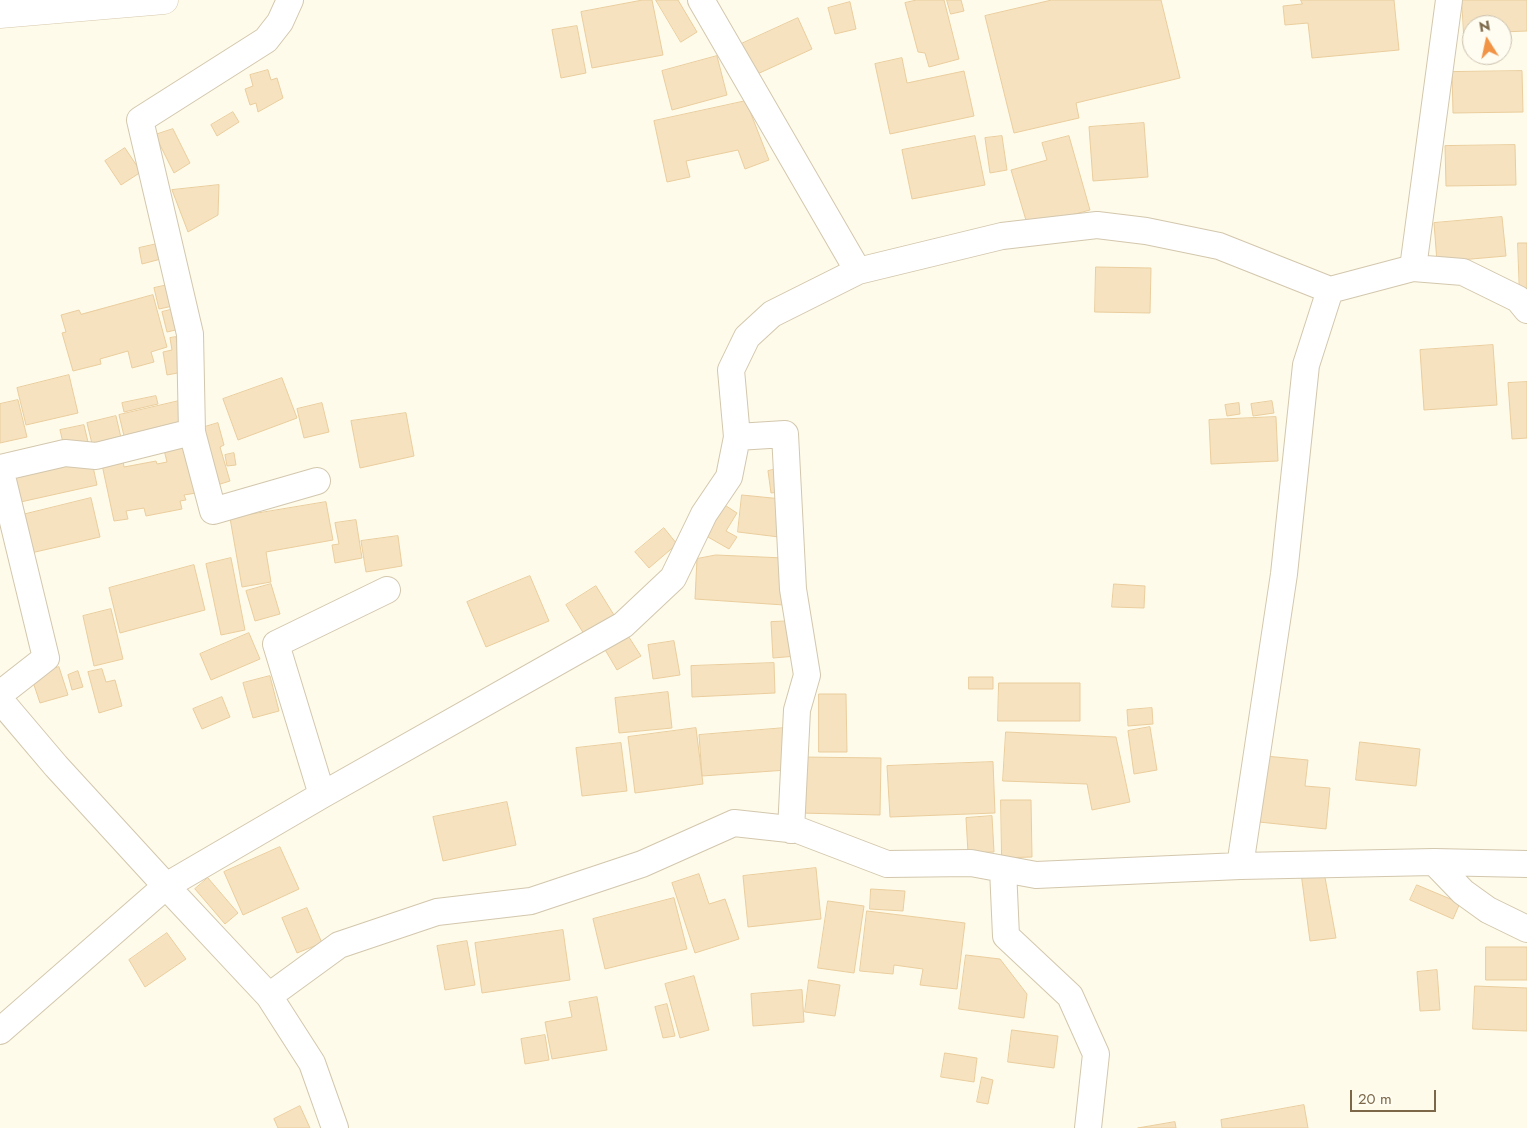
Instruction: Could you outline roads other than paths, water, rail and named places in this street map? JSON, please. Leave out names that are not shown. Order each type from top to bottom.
[{"type":"main road","points":[[0,14],[164,0]]},
{"type":"street","points":[[290,0],[280,22],[266,40],[140,120],[190,334],[192,432],[212,511],[317,481]]},
{"type":"street","points":[[702,0],[858,272]]},
{"type":"street","points":[[1413,268],[1450,0]]},
{"type":"street","points":[[0,1030],[166,886],[322,795],[624,625],[673,578],[704,514],[729,477],[737,437],[731,370],[747,337],[772,314],[858,272],[1002,236],[1097,225],[1146,231],[1219,246],[1330,290],[1413,268],[1463,272],[1518,299],[1527,310]]},
{"type":"street","points":[[1240,866],[1284,574],[1306,365],[1330,290]]},
{"type":"street","points":[[0,694],[46,658],[0,468],[64,454],[96,456],[192,432]]},
{"type":"street","points":[[737,437],[785,434],[793,589],[807,674],[797,710],[792,830]]},
{"type":"street","points":[[322,795],[276,644],[387,590]]},
{"type":"street","points":[[0,700],[56,766],[269,996],[312,1063],[335,1128]]},
{"type":"street","points":[[269,996],[339,945],[437,912],[531,901],[642,864],[734,823],[798,830],[887,864],[971,864],[1036,874],[1240,866],[1434,862],[1527,864]]},
{"type":"street","points":[[1434,862],[1463,892],[1488,910],[1527,929]]},
{"type":"street","points":[[1003,869],[1006,936],[1070,996],[1096,1054],[1088,1128]]}]
